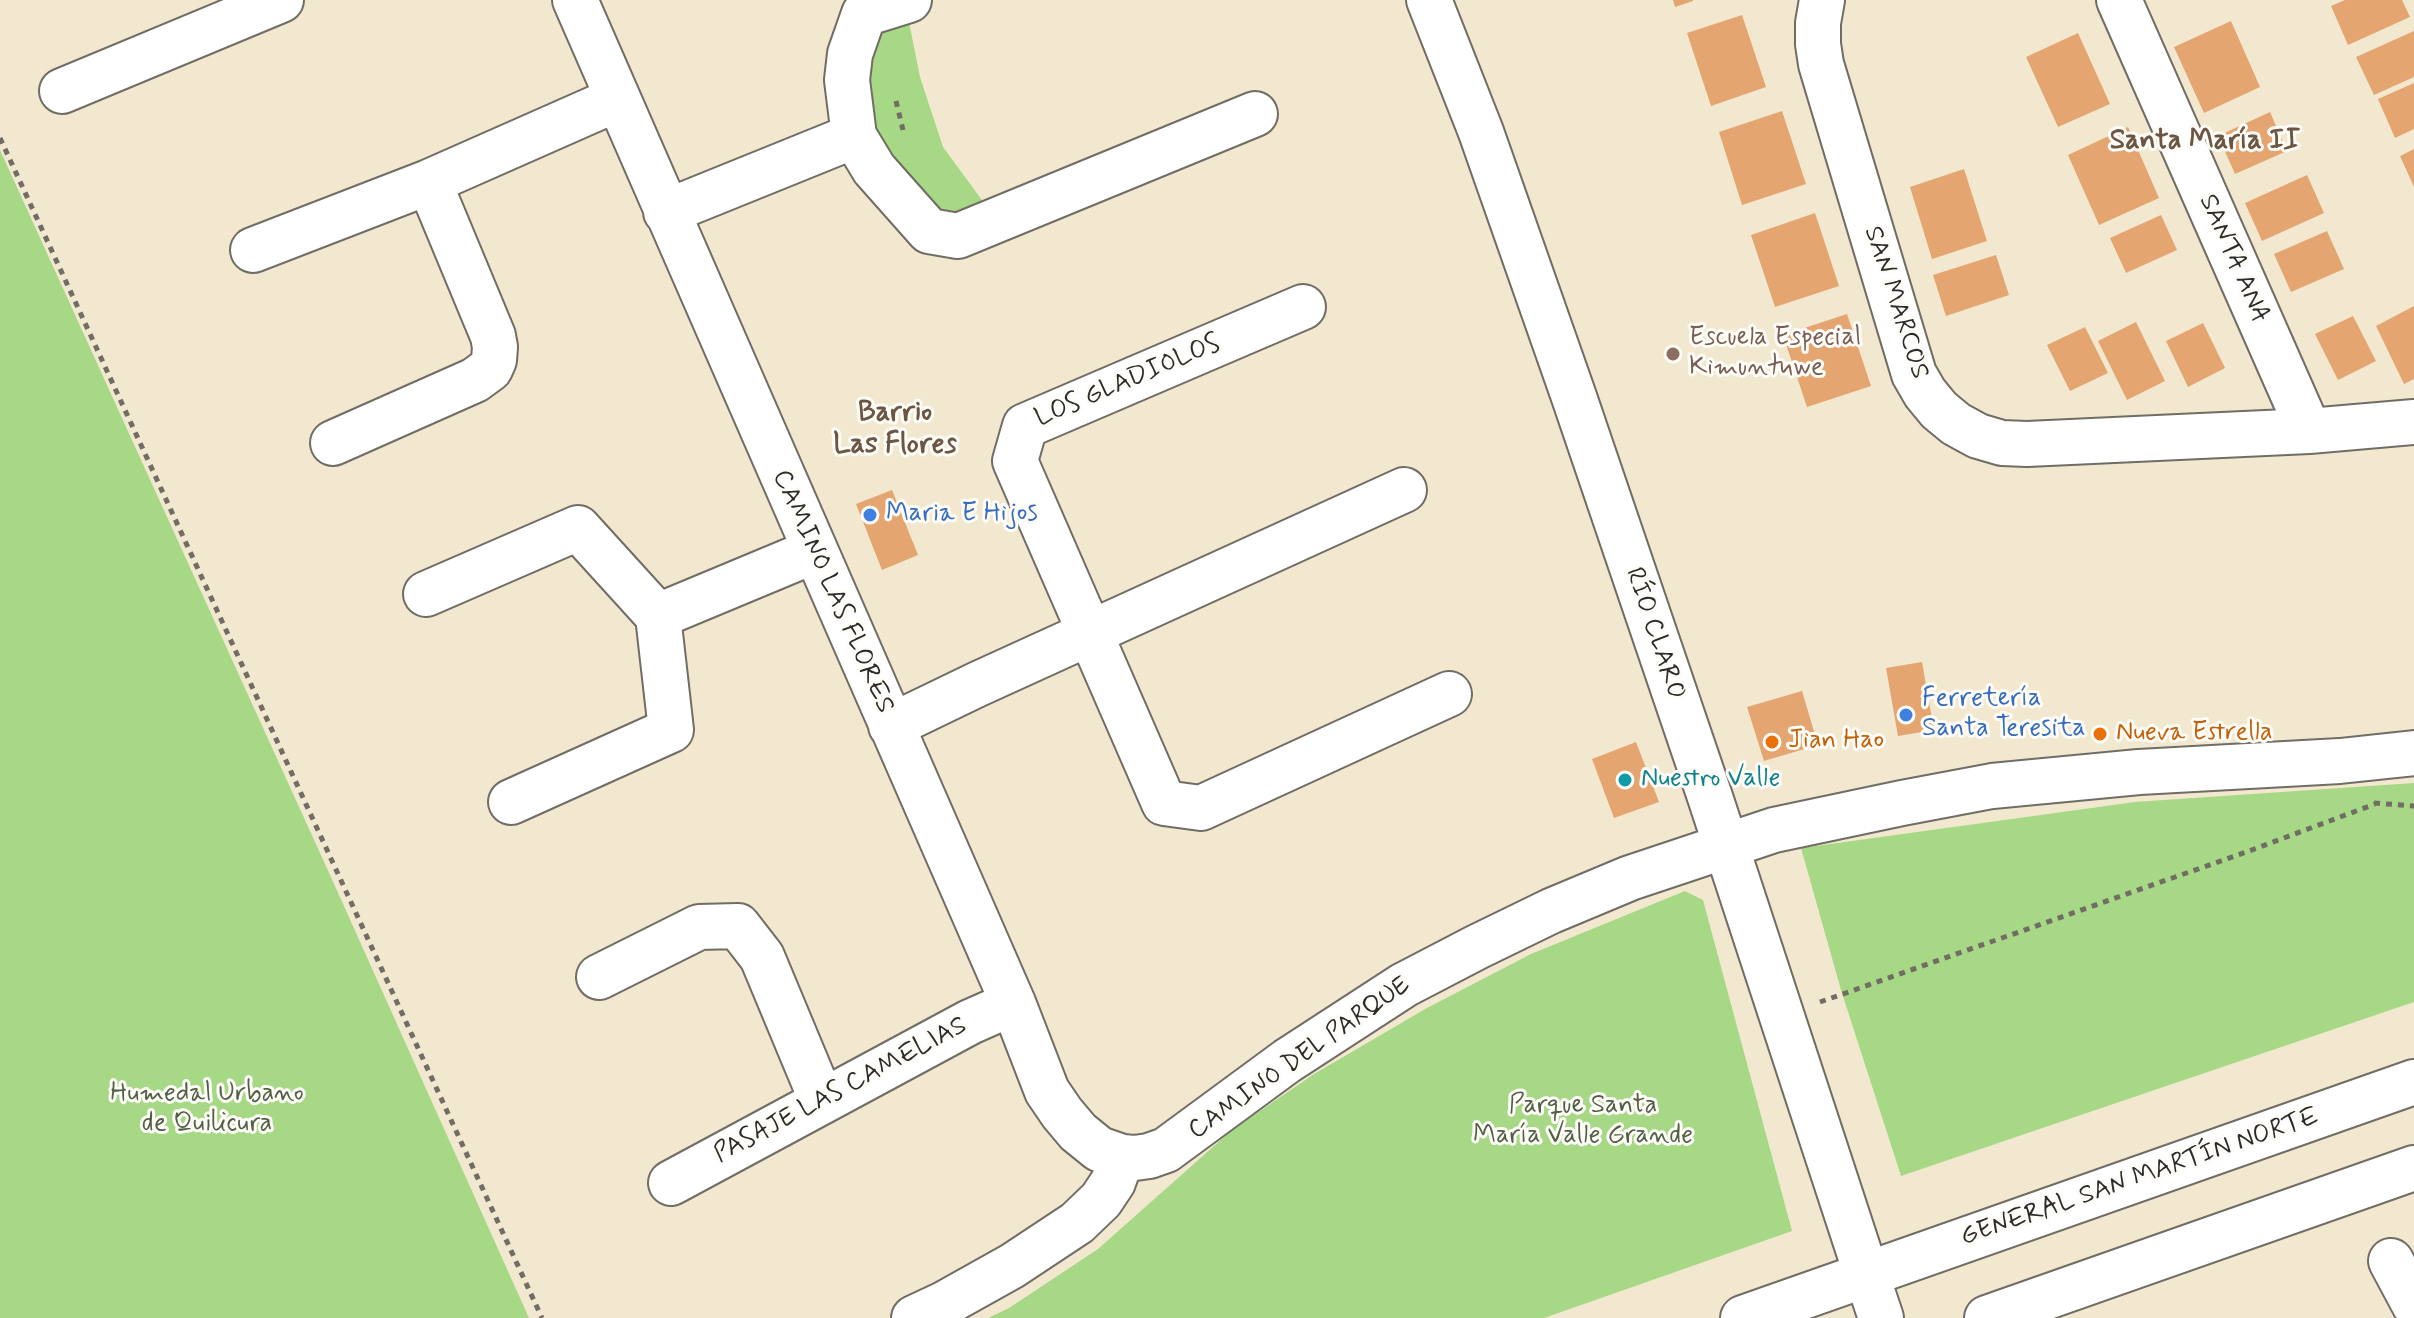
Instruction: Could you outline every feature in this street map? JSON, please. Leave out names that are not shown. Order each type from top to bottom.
[{"type":"street","points":[[62,91],[281,0]]},
{"type":"street","name":"CAMINO LAS FLORES","points":[[575,0],[1013,1003],[1036,1068],[1047,1091],[1078,1132],[1099,1149],[1122,1157]]},
{"type":"street","points":[[909,0],[864,14],[850,54],[847,80],[854,136],[874,169],[929,231],[958,236],[1255,114]]},
{"type":"street","name":"RÍO CLARO","points":[[1429,0],[1481,132],[1536,287],[1866,1273]]},
{"type":"street","name":"SAN MARCOS","points":[[1822,0],[1818,34],[1821,64],[1914,374],[1939,410],[1956,424],[1978,436],[2015,443],[2309,431],[2414,422]]},
{"type":"street","name":"SANTA ANA","points":[[2119,0],[2309,431]]},
{"type":"street","points":[[253,250],[429,182],[617,99]]},
{"type":"street","points":[[666,212],[854,136]]},
{"type":"street","points":[[333,443],[475,380],[490,369],[494,360],[493,336],[429,182]]},
{"type":"street","name":"LOS GLADIOLOS","points":[[1303,307],[1025,426],[1015,461],[1164,803],[1201,808],[1449,694]]},
{"type":"street","points":[[891,726],[1404,490]]},
{"type":"street","points":[[426,594],[578,528],[658,616],[671,730],[511,802]]},
{"type":"street","points":[[658,616],[814,551]]},
{"type":"street","name":"CAMINO DEL PARQUE","points":[[1122,1157],[1149,1156],[1166,1150],[1313,1044],[1404,985],[1477,947],[1603,889],[1725,845],[1814,821],[1992,786],[2139,772],[2340,761],[2414,753]]},
{"type":"street","points":[[599,977],[699,927],[738,926],[762,957],[822,1101]]},
{"type":"street","name":"PASAJE LAS CAMELIAS","points":[[671,1183],[970,1022],[1013,1003]]},
{"type":"street","name":"GENERAL SAN MARTÍN NORTE","points":[[1743,1318],[2414,1082]]},
{"type":"street","points":[[914,1318],[1012,1266],[1077,1223],[1101,1200],[1113,1182],[1122,1157]]},
{"type":"street","points":[[1987,1318],[2414,1168]]},
{"type":"street","points":[[2391,1261],[2414,1304]]},
{"type":"street","points":[[1866,1273],[1881,1318]]},
{"type":"path","points":[[0,138],[542,1318]]},
{"type":"path","points":[[2353,801],[2414,806]]},
{"type":"path","points":[[1781,1016],[2377,803]]},
{"type":"green space","points":[[907,12],[920,77],[943,147],[987,207],[936,222],[866,132],[870,23]]},
{"type":"green space","name":"Humedal Urbano de Quilicura","points":[[0,150],[330,875],[529,1318],[0,1318]]},
{"type":"green space","points":[[2414,783],[2414,1002],[1901,1176],[1841,990],[1801,848],[2135,802]]},
{"type":"green space","name":"Parque Santa María Valle Grande","points":[[1685,891],[1703,900],[1792,1231],[1544,1318],[988,1318],[1009,1308],[1098,1249],[1232,1130],[1314,1074],[1427,1008],[1531,954]]},
{"type":"building","points":[[1673,0],[1693,0],[1693,1],[1675,7]]},
{"type":"building","points":[[2345,0],[2402,0],[2410,17],[2348,45],[2331,6]]},
{"type":"building","points":[[1742,15],[1766,87],[1711,106],[1687,33]]},
{"type":"building","points":[[2231,21],[2260,87],[2204,113],[2174,47]]},
{"type":"building","points":[[2414,31],[2414,77],[2374,95],[2356,57]]},
{"type":"building","points":[[2078,33],[2110,104],[2058,127],[2026,57]]},
{"type":"building","points":[[2414,83],[2414,129],[2395,138],[2378,99]]},
{"type":"building","points":[[1782,111],[1806,184],[1742,205],[1719,132]]},
{"type":"building","points":[[2270,112],[2287,151],[2235,174],[2218,136]]},
{"type":"building","points":[[2128,127],[2159,198],[2099,225],[2068,155]]},
{"type":"building","points":[[2414,149],[2414,187],[2400,156]]},
{"type":"building","points":[[1964,169],[1987,241],[1932,259],[1910,187]]},
{"type":"building","points":[[2307,175],[2324,213],[2262,241],[2245,203]]},
{"type":"building","points":[[1815,213],[1839,286],[1775,307],[1751,235]]},
{"type":"building","points":[[2161,215],[2177,250],[2126,273],[2110,238]]},
{"type":"building","points":[[2327,231],[2344,269],[2291,292],[2274,254]]},
{"type":"building","points":[[1996,255],[2009,295],[1946,316],[1933,275]]},
{"type":"building","points":[[2414,306],[2414,379],[2404,384],[2376,326]]},
{"type":"building","points":[[1847,314],[1871,386],[1807,407],[1783,335]]},
{"type":"building","points":[[2353,316],[2376,361],[2338,380],[2315,334]]},
{"type":"building","points":[[2136,322],[2165,381],[2127,400],[2098,341]]},
{"type":"building","points":[[2203,323],[2225,368],[2188,387],[2166,341]]},
{"type":"building","points":[[2085,327],[2108,373],[2070,391],[2047,345]]},
{"type":"building","points":[[892,490],[918,555],[882,570],[856,504]]},
{"type":"building","points":[[1922,662],[1934,730],[1898,736],[1886,668]]},
{"type":"building","points":[[1802,691],[1818,745],[1764,761],[1747,707]]},
{"type":"building","name":"Nuestro Valle","points":[[1636,742],[1659,802],[1614,818],[1592,759]]},
{"type":"place","name":"Escuela Especial Kimuntuwe","points":[[1673,354]]},
{"type":"place","name":"Maria E Hijos","points":[[870,515]]},
{"type":"place","name":"Ferretería Santa Teresita","points":[[1906,715]]},
{"type":"place","name":"Nueva Estrella","points":[[2100,734]]},
{"type":"place","name":"Jian Hao","points":[[1772,742]]},
{"type":"place","name":"Nuestro Valle","points":[[1625,780]]},
{"type":"district","name":"Santa María II","points":[[2205,142]]},
{"type":"district","name":"Barrio Las Flores","points":[[895,430]]}]
